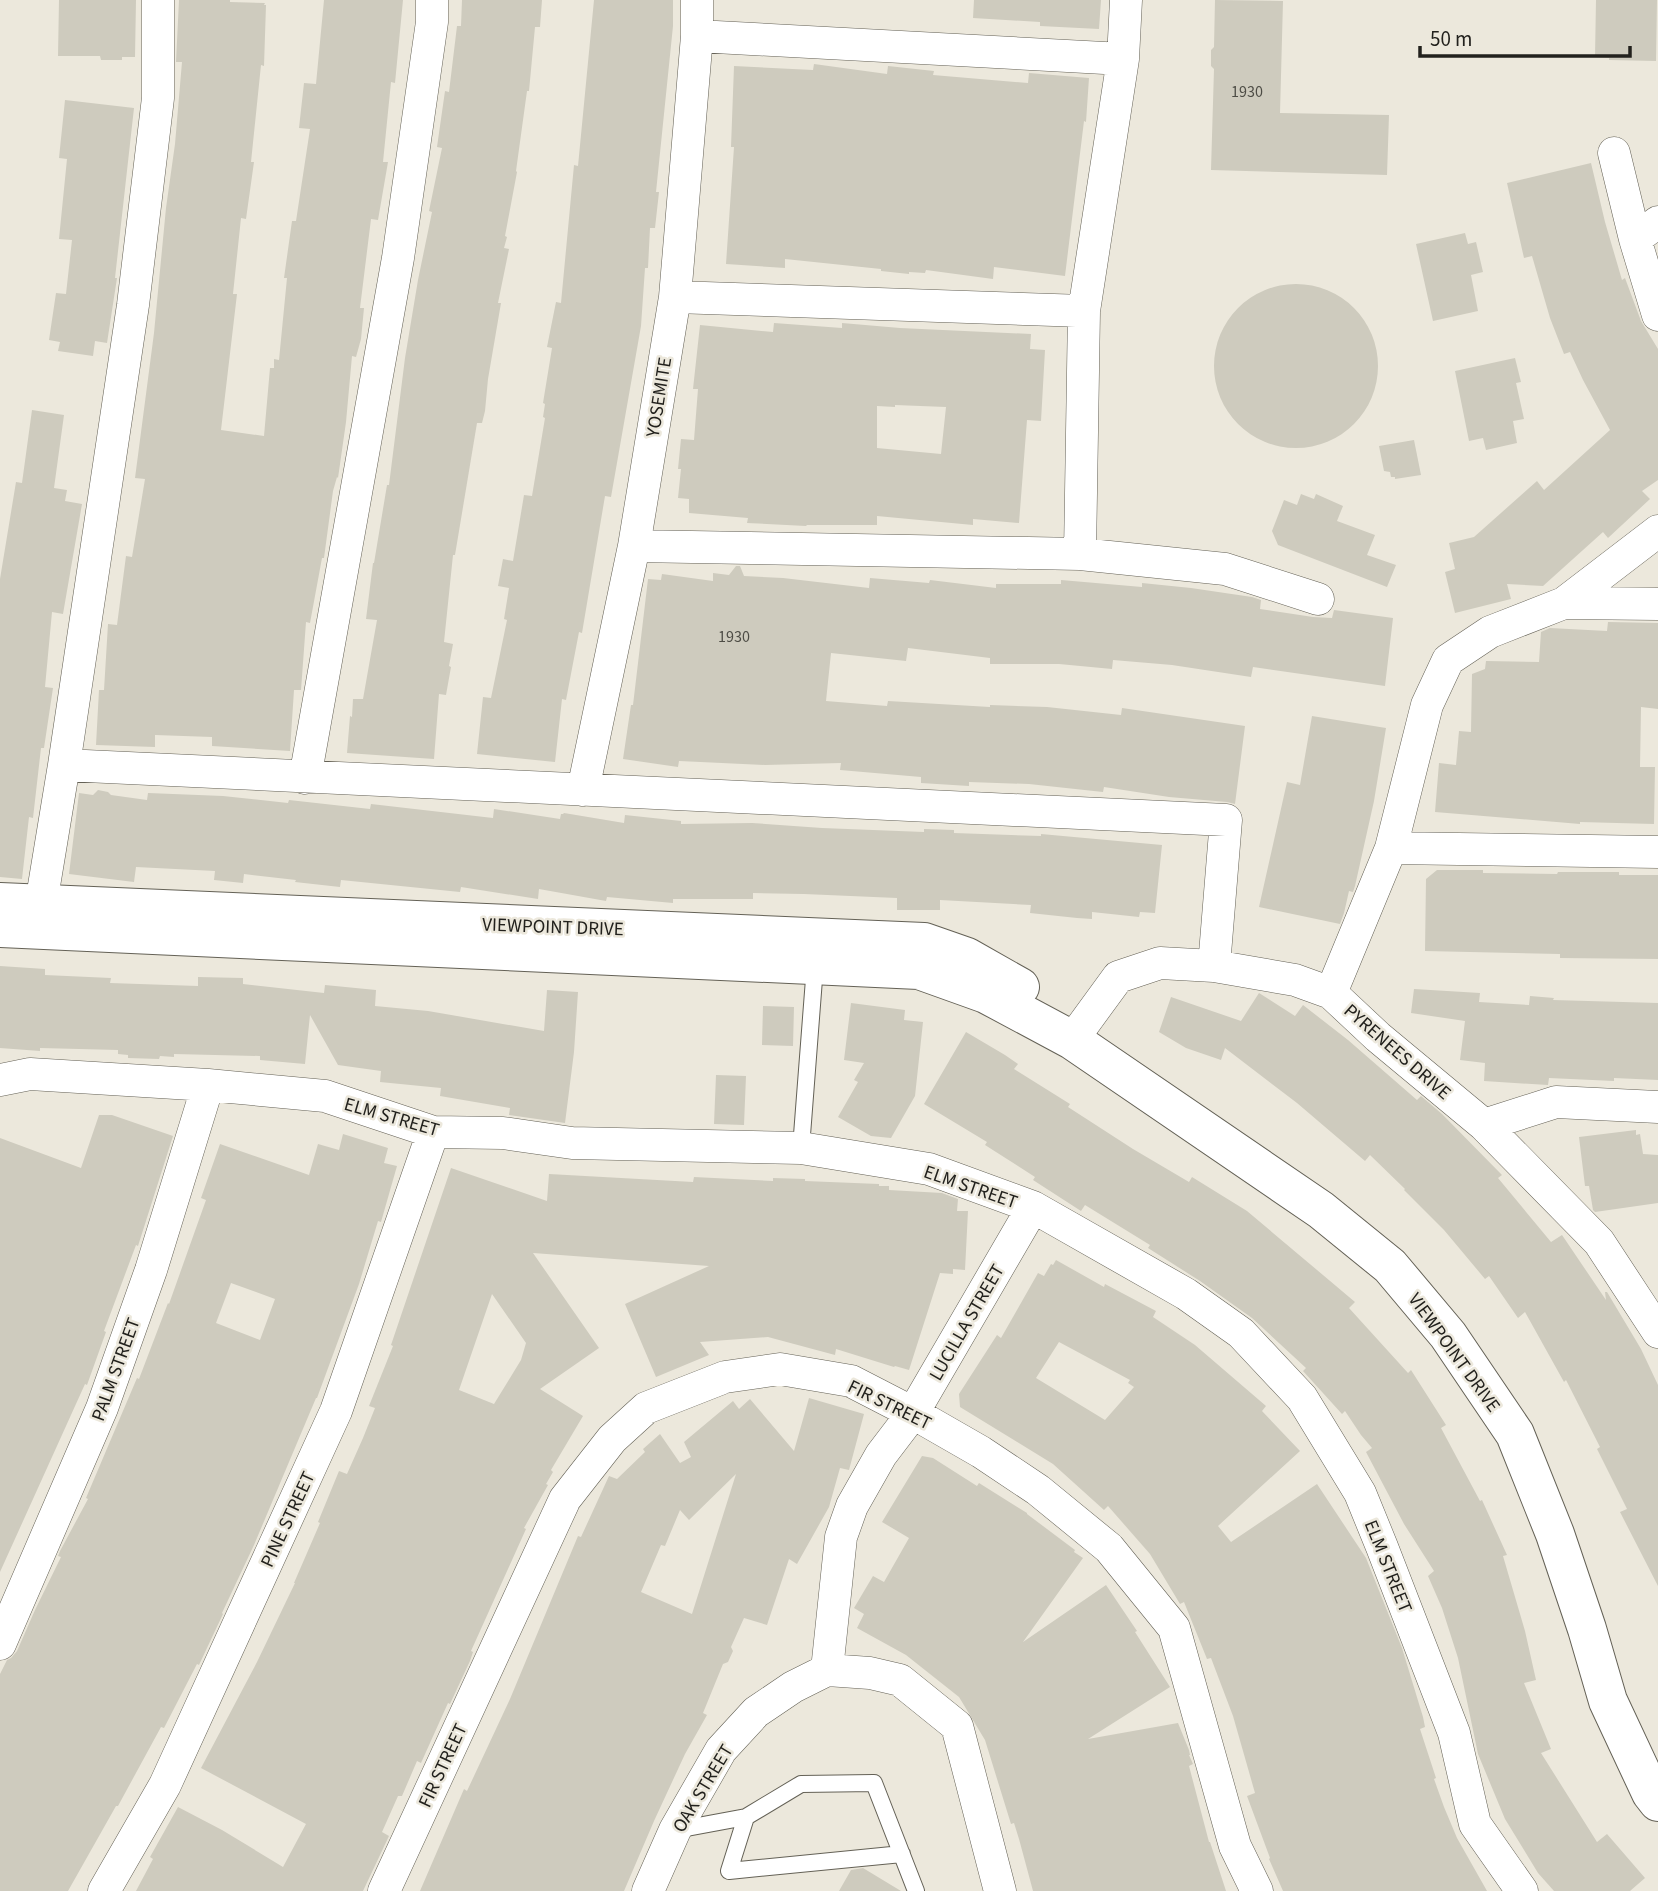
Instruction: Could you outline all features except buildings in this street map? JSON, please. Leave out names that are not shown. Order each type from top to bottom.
[{"type":"street","points":[[26,921],[64,765],[133,305],[158,97],[158,0]]},
{"type":"street","points":[[304,778],[398,258],[432,22],[432,0]]},
{"type":"street","name":"YOSEMITE","points":[[583,790],[634,546],[675,297],[697,36],[697,0]]},
{"type":"street","points":[[1080,554],[1084,311],[1122,59],[1126,0]]},
{"type":"street","points":[[697,36],[1122,59]]},
{"type":"street","points":[[1614,153],[1646,230],[1658,315]]},
{"type":"street","points":[[675,297],[1084,311]]},
{"type":"street","points":[[1331,993],[1391,848],[1427,705],[1448,660],[1490,632],[1564,603],[1658,531]]},
{"type":"street","points":[[634,546],[1080,554],[1224,569],[1318,599]]},
{"type":"street","points":[[1564,603],[1658,604]]},
{"type":"street","points":[[64,765],[1226,820],[1214,966]]},
{"type":"street","points":[[1391,848],[1658,852]]},
{"type":"street","name":"VIEWPOINT DRIVE","points":[[0,902],[26,921],[919,970],[986,994],[1072,1040],[1321,1210],[1390,1266],[1448,1335],[1515,1434],[1555,1534],[1608,1701],[1651,1793],[1658,1802]]},
{"type":"street","name":"VIEWPOINT DRIVE","points":[[26,921],[924,942],[967,957],[1034,995],[1072,1040]]},
{"type":"street","name":"PYRENEES DRIVE","points":[[1072,1040],[1118,977],[1160,963],[1214,966],[1296,980],[1331,993],[1378,1037],[1484,1125],[1599,1242],[1658,1332]]},
{"type":"street","name":"ELM STREET","points":[[0,1080],[30,1074],[208,1085],[325,1096],[433,1132],[503,1133],[572,1143],[801,1148],[929,1169],[1033,1207],[1186,1293],[1241,1334],[1302,1398],[1360,1493],[1454,1733],[1475,1824],[1522,1891]]},
{"type":"street","name":"PALM STREET","points":[[0,1644],[102,1408],[151,1270],[208,1085]]},
{"type":"street","points":[[1484,1125],[1556,1102],[1658,1107]]},
{"type":"street","name":"PINE STREET","points":[[104,1891],[165,1785],[337,1410],[433,1132]]},
{"type":"street","name":"LUCILLA STREET","points":[[827,1670],[841,1537],[852,1506],[881,1455],[913,1413],[1033,1207]]},
{"type":"street","name":"FIR STREET","points":[[384,1891],[565,1499],[612,1439],[646,1408],[726,1377],[780,1369],[851,1381],[913,1413],[981,1452],[1038,1490],[1109,1549],[1174,1628],[1235,1846],[1257,1891]]},
{"type":"street","points":[[827,1670],[870,1673],[900,1680],[957,1726],[1000,1891]]},
{"type":"street","name":"OAK STREET","points":[[648,1891],[675,1830],[721,1750],[756,1712],[793,1687],[827,1670]]},
{"type":"lane","points":[[801,1148],[815,966]]},
{"type":"lane","points":[[675,1830],[746,1817],[801,1784],[874,1783],[916,1891]]},
{"type":"lane","points":[[746,1817],[729,1871],[902,1854]]}]
